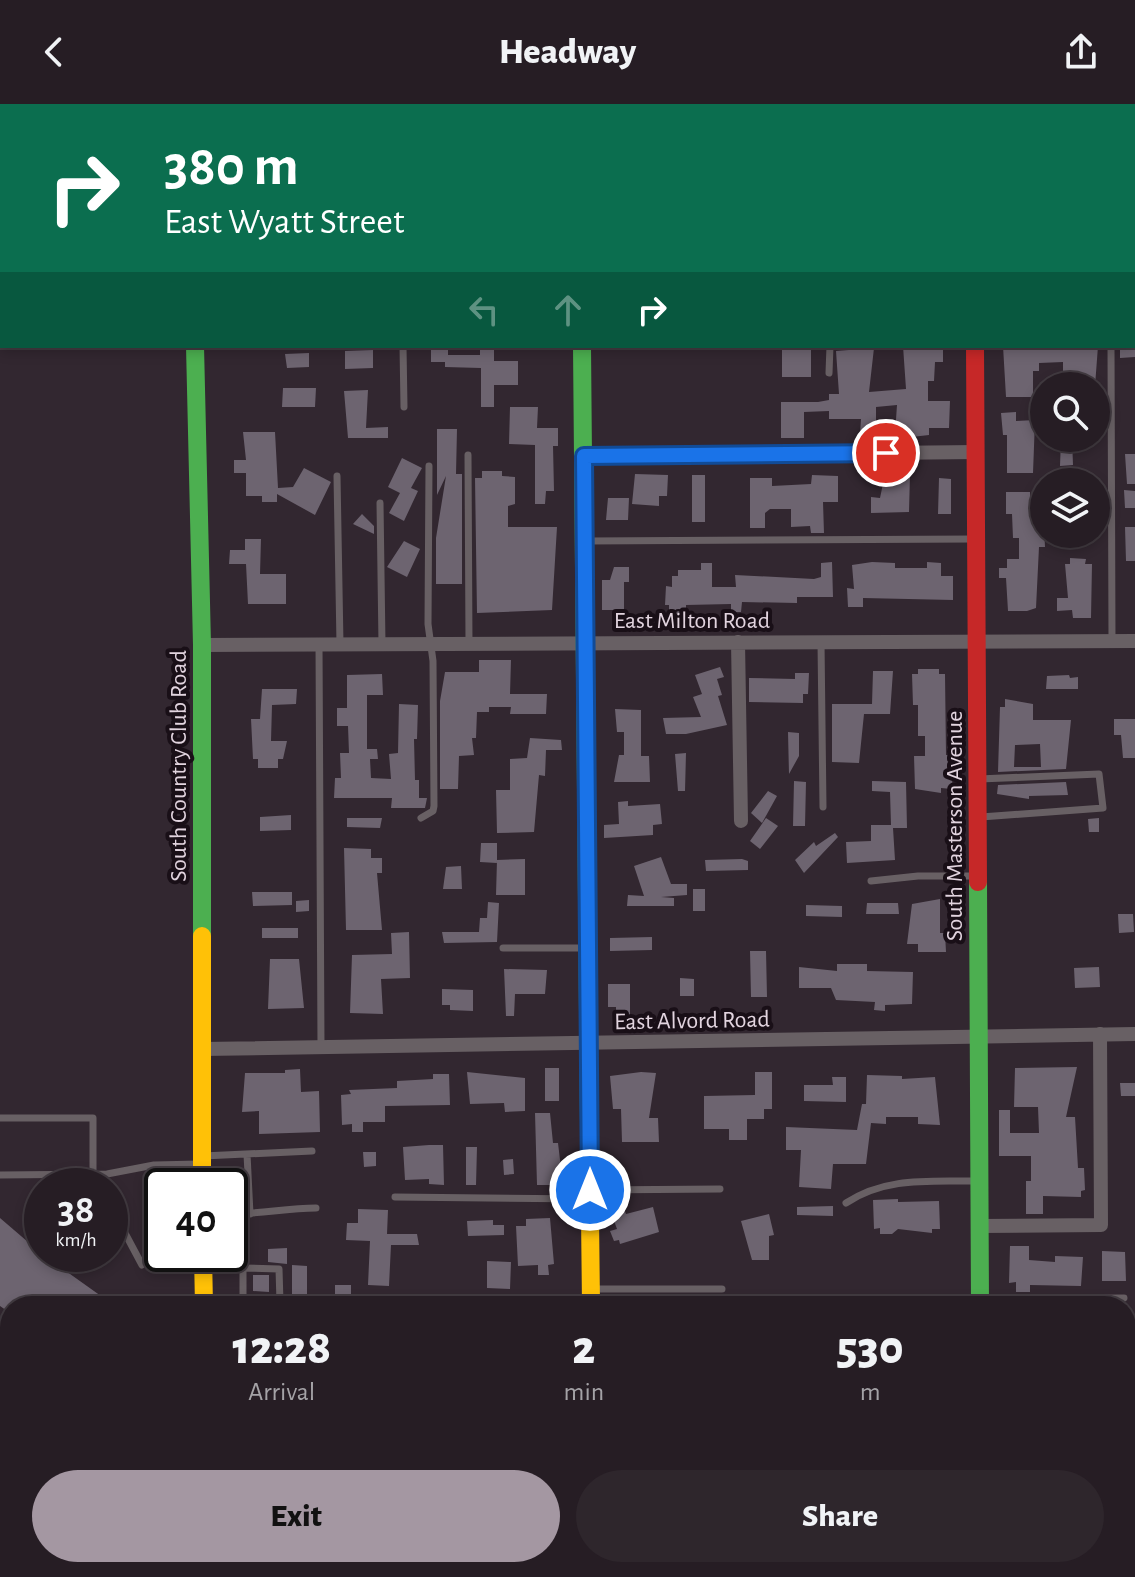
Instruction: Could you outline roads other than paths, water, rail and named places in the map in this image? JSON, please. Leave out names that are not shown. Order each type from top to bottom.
[{"type":"street","name":"South Country Club Road","points":[[195,348],[202,645],[202,1168]]},
{"type":"street","points":[[582,348],[591,1296]]},
{"type":"street","name":"South Masterson Avenue","points":[[975,348],[980,1296]]},
{"type":"street","points":[[584,456],[977,452]]},
{"type":"street","name":"East Milton Road","points":[[202,645],[1135,641]]},
{"type":"street","points":[[738,642],[741,821]]},
{"type":"street","points":[[979,1226],[1101,1225],[1100,1034]]},
{"type":"street","name":"East Alvord Road","points":[[202,1049],[1135,1034]]},
{"type":"street","points":[[203,1272],[204,1296]]},
{"type":"lane","points":[[403,348],[404,407]]},
{"type":"lane","points":[[829,373],[830,348]]},
{"type":"lane","points":[[1111,348],[1112,642]]},
{"type":"lane","points":[[468,455],[469,643]]},
{"type":"lane","points":[[421,818],[433,811],[434,806],[428,624],[429,466]]},
{"type":"lane","points":[[337,476],[340,644]]},
{"type":"lane","points":[[380,503],[382,644]]},
{"type":"lane","points":[[585,541],[976,539]]},
{"type":"lane","points":[[821,642],[823,807]]},
{"type":"lane","points":[[319,644],[321,1048]]},
{"type":"lane","points":[[979,779],[1099,774],[1103,808],[979,817]]},
{"type":"lane","points":[[871,881],[918,876],[979,876]]},
{"type":"lane","points":[[503,948],[589,948]]},
{"type":"lane","points":[[0,1118],[93,1118],[93,1168]]},
{"type":"lane","points":[[128,1169],[230,1154],[312,1151]]},
{"type":"lane","points":[[247,1154],[250,1214],[316,1208]]},
{"type":"lane","points":[[0,1175],[24,1175]]},
{"type":"lane","points":[[846,1203],[866,1190],[890,1182],[979,1181]]},
{"type":"lane","points":[[395,1197],[720,1189]]},
{"type":"lane","points":[[128,1239],[142,1265]]},
{"type":"lane","points":[[243,1296],[243,1268],[279,1269],[280,1296]]},
{"type":"lane","points":[[607,1296],[722,1289]]}]
